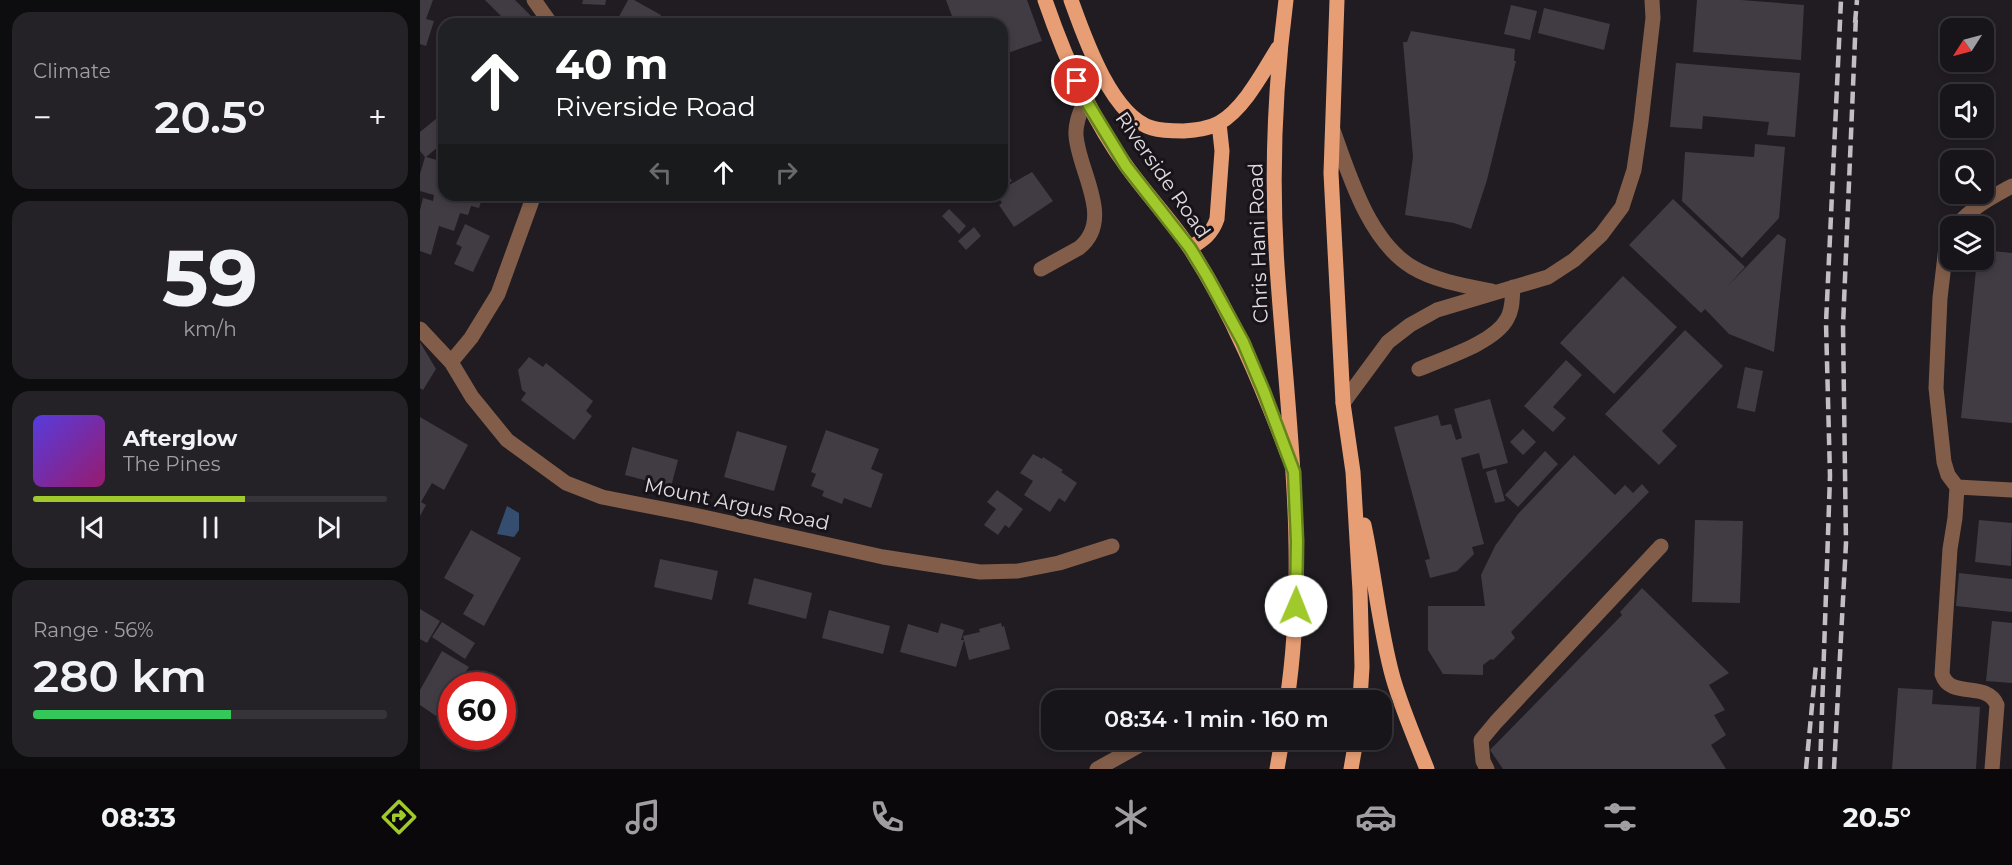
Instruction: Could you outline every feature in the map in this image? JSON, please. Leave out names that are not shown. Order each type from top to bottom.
[{"type":"main road","name":"Riverside Road","points":[[1045,0],[1061,45],[1085,99],[1126,166],[1190,248],[1243,342],[1294,472]]},
{"type":"main road","name":"Riverside Road","points":[[1071,0],[1082,31],[1107,85],[1127,112],[1150,128],[1173,131],[1202,129],[1219,123]]},
{"type":"main road","name":"Chris Hani Road","points":[[1286,0],[1280,46],[1275,190],[1277,278],[1294,472],[1296,589],[1294,650],[1288,690]]},
{"type":"main road","points":[[1337,0],[1331,173],[1343,403],[1353,472],[1393,679],[1426,769]]},
{"type":"main road","points":[[1190,248],[1206,238],[1214,229],[1218,219],[1222,151],[1219,123],[1250,93],[1280,46]]},
{"type":"main road","points":[[1353,472],[1360,591],[1360,690]]},
{"type":"main road","points":[[1277,769],[1280,750]]},
{"type":"main road","points":[[1351,769],[1354,750]]},
{"type":"street","points":[[534,0],[547,18]]},
{"type":"street","points":[[1343,403],[1388,342],[1410,325],[1437,310],[1548,277],[1574,260],[1601,235],[1622,207],[1634,170],[1653,18],[1652,0]]},
{"type":"street","points":[[1041,269],[1079,248],[1092,231],[1095,218],[1092,192],[1076,134],[1085,99]]},
{"type":"street","points":[[1333,130],[1364,208],[1378,234],[1396,254],[1413,268],[1437,278],[1495,291]]},
{"type":"street","points":[[1964,216],[2012,186]]},
{"type":"street","points":[[450,362],[471,338],[498,294],[532,201]]},
{"type":"street","points":[[1943,270],[1936,388],[1944,462],[1948,475],[1957,488],[1950,549],[1942,674],[1944,681],[1950,686],[1987,693],[1994,698],[1996,705],[1992,769]]},
{"type":"street","points":[[1419,369],[1495,334],[1508,319],[1513,287]]},
{"type":"street","name":"Mount Argus Road","points":[[420,329],[450,362],[472,397],[507,440],[566,483],[602,497],[883,557],[980,572],[1028,569],[1059,563],[1112,546]]},
{"type":"street","points":[[1957,488],[2012,490]]},
{"type":"street","points":[[1487,769],[1482,760],[1481,740],[1661,546]]},
{"type":"street","points":[[1097,769],[1131,750]]},
{"type":"water","points":[[507,506],[519,513],[519,530],[514,537],[497,534]]},
{"type":"building","points":[[420,0],[433,0],[426,19],[434,21],[426,46],[420,44]]},
{"type":"building","points":[[485,0],[515,0],[533,18],[503,18]]},
{"type":"building","points":[[583,0],[606,0],[605,5],[582,4]]},
{"type":"building","points":[[628,0],[634,0],[661,15],[660,18],[618,18]]},
{"type":"building","points":[[946,0],[1027,0],[1042,41],[1008,53],[1008,18],[953,18]]},
{"type":"building","points":[[1697,0],[1741,0],[1804,5],[1801,60],[1693,52]]},
{"type":"building","points":[[1511,5],[1537,11],[1530,40],[1504,34]]},
{"type":"building","points":[[1544,8],[1610,24],[1604,50],[1538,33]]},
{"type":"building","points":[[1411,31],[1515,49],[1514,61],[1516,61],[1487,180],[1471,229],[1454,223],[1405,215],[1413,157],[1403,42],[1407,42]]},
{"type":"building","points":[[1676,63],[1800,73],[1795,137],[1767,135],[1769,122],[1703,116],[1702,129],[1670,127]]},
{"type":"building","points":[[438,119],[438,147],[426,157],[438,160],[438,201],[481,201],[479,208],[471,206],[468,215],[460,213],[454,231],[439,226],[431,255],[420,251],[420,210],[423,198],[433,201],[434,195],[420,191],[420,174],[425,157],[420,151],[420,132]]},
{"type":"building","points":[[1755,144],[1785,147],[1779,218],[1742,258],[1682,201],[1685,152],[1754,157]]},
{"type":"building","points":[[1032,172],[1053,201],[1014,227],[999,205],[1002,203],[1001,201],[1008,201],[1008,186]]},
{"type":"building","points":[[1673,199],[1745,267],[1727,287],[1778,234],[1786,239],[1774,352],[1729,334],[1705,309],[1701,313],[1629,245]]},
{"type":"building","points":[[949,209],[966,226],[959,234],[942,216]]},
{"type":"building","points":[[465,224],[490,236],[473,272],[454,264],[462,247],[456,244]]},
{"type":"building","points":[[974,227],[981,236],[966,250],[958,241]]},
{"type":"building","points":[[1994,251],[2012,253],[2012,423],[1961,418],[1976,270],[1994,270]]},
{"type":"building","points":[[1623,276],[1677,327],[1614,394],[1560,343]]},
{"type":"building","points":[[1685,330],[1723,366],[1662,431],[1677,446],[1659,465],[1605,414]]},
{"type":"building","points":[[420,342],[436,369],[423,390],[420,388]]},
{"type":"building","points":[[529,357],[543,367],[546,363],[593,401],[586,411],[592,416],[574,440],[521,400],[526,393],[522,390],[518,370]]},
{"type":"building","points":[[1566,360],[1582,375],[1553,407],[1566,418],[1553,432],[1524,406]]},
{"type":"building","points":[[1745,367],[1763,371],[1755,412],[1737,408]]},
{"type":"building","points":[[1490,399],[1508,463],[1483,469],[1479,453],[1461,458],[1484,544],[1472,547],[1474,554],[1457,571],[1430,578],[1425,560],[1430,559],[1394,427],[1438,415],[1441,426],[1451,424],[1456,440],[1462,438],[1454,409]]},
{"type":"building","points":[[420,417],[468,445],[444,490],[432,483],[421,502],[426,505],[420,516]]},
{"type":"building","points":[[1523,429],[1536,442],[1523,455],[1510,442]]},
{"type":"building","points":[[826,430],[879,449],[871,469],[883,474],[871,508],[844,498],[842,504],[822,496],[824,491],[811,486],[816,474],[811,472]]},
{"type":"building","points":[[737,431],[787,446],[774,491],[724,477]]},
{"type":"building","points":[[632,447],[678,460],[671,487],[625,475]]},
{"type":"building","points":[[1545,451],[1558,464],[1518,507],[1505,495]]},
{"type":"building","points":[[1033,454],[1042,459],[1043,457],[1063,470],[1061,472],[1077,483],[1065,502],[1059,498],[1050,512],[1024,495],[1033,481],[1020,473]]},
{"type":"building","points":[[1574,455],[1615,495],[1625,485],[1633,493],[1642,484],[1649,492],[1511,632],[1515,638],[1493,660],[1483,665],[1483,675],[1443,674],[1428,650],[1428,606],[1485,606],[1481,575],[1495,546],[1518,514]]},
{"type":"building","points":[[1496,469],[1505,501],[1495,503],[1486,472]]},
{"type":"building","points":[[997,490],[1023,509],[1009,528],[1005,525],[998,535],[984,525],[996,509],[987,502]]},
{"type":"building","points":[[1695,520],[1743,521],[1740,603],[1692,602]]},
{"type":"building","points":[[1979,520],[2012,523],[2011,566],[1975,562]]},
{"type":"building","points":[[471,530],[521,558],[484,626],[463,614],[474,595],[444,578]]},
{"type":"building","points":[[660,559],[718,571],[712,600],[654,587]]},
{"type":"building","points":[[1959,573],[2012,579],[2012,612],[1956,606]]},
{"type":"building","points":[[754,578],[812,593],[806,619],[748,604]]},
{"type":"building","points":[[1642,588],[1729,673],[1709,685],[1725,710],[1714,715],[1726,735],[1711,745],[1726,769],[1503,769],[1490,750],[1622,615],[1620,612]]},
{"type":"building","points":[[420,609],[440,621],[427,643],[420,639]]},
{"type":"building","points":[[829,610],[890,626],[883,654],[822,638]]},
{"type":"building","points":[[1992,621],[2012,623],[2012,683],[1986,681]]},
{"type":"building","points":[[442,622],[475,643],[465,659],[432,637]]},
{"type":"building","points":[[941,623],[964,630],[961,640],[964,640],[956,667],[900,652],[908,624],[938,633]]},
{"type":"building","points":[[1001,623],[1002,627],[1004,626],[1010,649],[969,660],[963,636]]},
{"type":"building","points":[[442,651],[469,667],[466,672],[438,672],[438,713],[436,716],[420,705],[420,690]]},
{"type":"building","points":[[1898,688],[1933,690],[1932,704],[1980,707],[1976,769],[1892,769]]},
{"type":"railway","points":[[1820,769],[1830,476],[1826,323],[1841,0]]},
{"type":"railway","points":[[1855,23],[1857,0]]},
{"type":"railway","points":[[1834,769],[1846,543],[1843,326],[1856,15]]},
{"type":"railway","points":[[1806,769],[1816,664]]},
{"type":"route","points":[[1077,81],[1085,99],[1126,166],[1190,248],[1207,276],[1243,342],[1264,392],[1294,472],[1297,541],[1296,606]]}]
